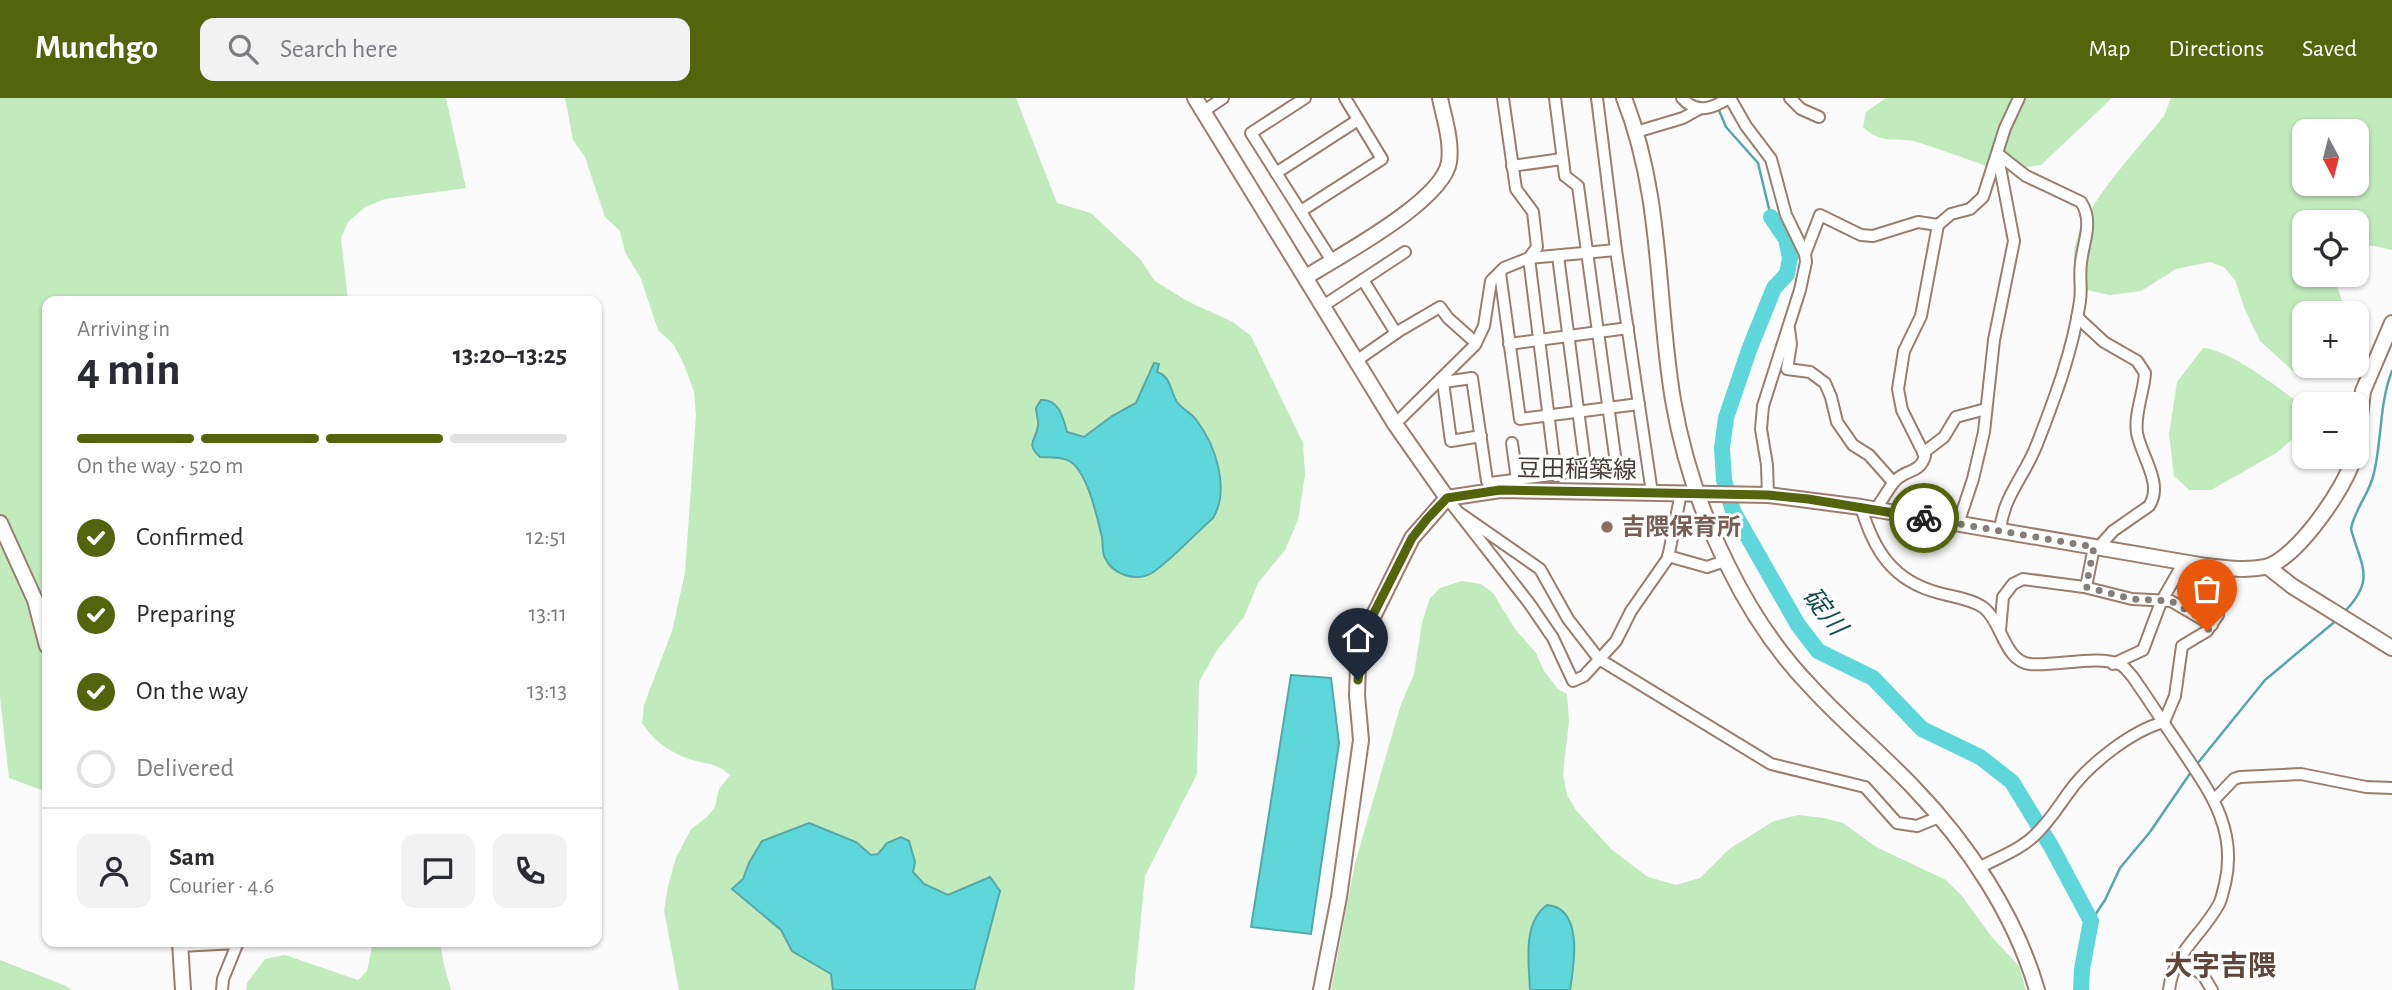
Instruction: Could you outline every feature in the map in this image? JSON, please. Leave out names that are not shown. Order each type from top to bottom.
[{"type":"street","points":[[1195,98],[1395,424],[1447,498],[1547,629],[1566,662],[1573,681],[1584,676],[1616,641],[1630,611],[1668,556],[1681,494]]},
{"type":"street","points":[[1203,111],[1223,98]]},
{"type":"street","points":[[1305,98],[1251,133],[1332,261]]},
{"type":"street","points":[[1301,211],[1382,159],[1345,98]]},
{"type":"street","points":[[1306,278],[1416,207],[1446,175],[1450,149],[1440,98]]},
{"type":"street","points":[[1503,98],[1516,189],[1535,219],[1537,247],[1529,258],[1556,476]]},
{"type":"street","points":[[1440,382],[1472,378],[1490,487],[1517,480],[1611,467],[1616,463],[1578,186],[1565,176],[1555,98]]},
{"type":"street","points":[[1597,98],[1616,250],[1652,493]]},
{"type":"street","points":[[1624,98],[1636,132],[1655,216],[1672,397],[1689,473],[1704,493],[1710,530],[1759,619],[1785,657],[1811,688],[1915,789],[1979,868],[2019,939],[2037,990]]},
{"type":"street","points":[[1682,98],[1699,109]]},
{"type":"street","points":[[1636,132],[1683,118],[1699,109],[1715,107],[1730,98],[1746,126],[1772,159],[1786,215],[1805,254],[1806,262],[1763,410],[1761,429],[1767,465],[1768,495]]},
{"type":"street","points":[[1790,98],[1801,109],[1819,117]]},
{"type":"street","points":[[2020,98],[2005,128],[1998,154],[1978,203],[1970,209],[1951,214],[1938,225],[1921,316],[1904,351],[1898,388],[1902,410],[1925,456],[1922,465],[1894,482],[1868,509],[1875,543],[1906,581],[1984,608],[2020,661],[2030,664],[2079,661],[2121,665],[2133,676],[2201,776],[2214,800],[2227,840],[2229,868],[2221,902],[2199,936],[2178,957],[2169,990]]},
{"type":"street","points":[[1276,173],[1358,120]]},
{"type":"street","points":[[1998,154],[2026,176],[2081,202],[2086,209],[2088,229],[2081,264],[2081,298],[2059,384],[2036,448],[2005,502],[2000,531]]},
{"type":"street","points":[[1958,524],[1984,432],[1994,340],[2014,241],[1998,154]]},
{"type":"street","points":[[1512,166],[1562,159]]},
{"type":"street","points":[[1805,254],[1821,215],[1861,235],[1873,236],[1917,222],[1938,225]]},
{"type":"street","points":[[1395,424],[1440,382],[1476,343],[1484,326],[1491,281],[1504,268],[1529,258],[1616,250]]},
{"type":"street","points":[[1323,306],[1405,252]]},
{"type":"street","points":[[1558,256],[1586,471]]},
{"type":"street","points":[[1500,273],[1520,419],[1639,404]]},
{"type":"street","points":[[1363,280],[1396,333]]},
{"type":"street","points":[[1356,361],[1440,307],[1448,318],[1476,343]]},
{"type":"street","points":[[2077,317],[2104,342],[2137,361],[2145,373],[2136,429],[2154,485],[2153,500],[2149,506],[2096,547],[2086,587]]},
{"type":"street","points":[[2362,392],[2392,323]]},
{"type":"street","points":[[1788,326],[1791,344],[1787,369],[1810,372],[1825,383],[1837,422],[1853,445],[1868,455],[1894,482]]},
{"type":"street","points":[[1509,344],[1628,328]]},
{"type":"street","points":[[1440,382],[1451,441],[1481,436]]},
{"type":"street","points":[[1923,453],[1944,437],[1956,417],[1986,409]]},
{"type":"street","points":[[1512,443],[1517,480]]},
{"type":"street","points":[[2350,469],[2337,494],[2317,521],[2292,549],[2268,567],[2303,593],[2392,648]]},
{"type":"street","name":"豆田稲築線","points":[[1447,498],[1490,487],[1768,495],[1868,509],[2206,566],[2241,569],[2268,567]]},
{"type":"street","points":[[1321,990],[1339,897],[1361,740],[1357,695],[1358,666],[1364,635],[1412,538],[1447,498]]},
{"type":"street","points":[[1461,514],[1540,569],[1568,619],[1599,659],[1772,764],[1865,787],[1897,823],[1917,826],[1939,817]]},
{"type":"street","points":[[0,523],[35,600],[42,627]]},
{"type":"street","points":[[1668,556],[1707,566],[1725,561]]},
{"type":"street","points":[[2113,664],[2143,650],[2162,600],[2184,562]]},
{"type":"street","points":[[2164,722],[2175,696],[2182,646],[2201,637],[2218,615],[2218,608],[2208,587],[2206,566]]},
{"type":"street","points":[[2000,632],[2003,597],[2007,589],[2018,580],[2086,587],[2132,599],[2162,600],[2177,604],[2212,625]]},
{"type":"street","points":[[1979,868],[2029,841],[2048,822],[2069,791],[2104,757],[2147,726],[2164,722]]},
{"type":"street","points":[[2214,800],[2234,779],[2240,778],[2301,774],[2392,788]]},
{"type":"street","points":[[180,947],[183,990]]},
{"type":"street","points":[[222,990],[223,979],[235,947]]},
{"type":"street","points":[[2178,957],[2203,975],[2212,990]]},
{"type":"green space","points":[[0,98],[446,98],[466,188],[385,199],[365,207],[348,222],[341,238],[347,296],[42,296],[42,790],[9,778],[0,697]]},
{"type":"green space","points":[[565,98],[1016,98],[1057,203],[1091,213],[1140,259],[1155,281],[1187,301],[1233,322],[1251,336],[1303,443],[1305,475],[1298,520],[1285,550],[1258,583],[1244,617],[1217,650],[1199,682],[1197,774],[1145,876],[1134,990],[679,990],[664,910],[668,886],[676,858],[691,829],[715,807],[719,789],[730,775],[716,766],[690,759],[669,749],[642,723],[644,705],[672,631],[685,573],[696,415],[694,392],[674,345],[658,330],[641,279],[625,252],[620,231],[605,217],[585,157],[573,140]]},
{"type":"green space","points":[[1886,98],[2112,98],[2041,165],[2019,168],[2008,173],[1920,143],[1884,139],[1871,133],[1863,127],[1866,112]]},
{"type":"green space","points":[[2171,98],[2392,98],[2392,250],[2369,246],[2369,210],[2292,210],[2292,287],[2337,287],[2342,301],[2292,301],[2292,370],[2260,341],[2245,310],[2235,280],[2224,267],[2210,262],[2176,269],[2141,291],[2110,295],[2082,289],[2074,257],[2075,246],[2089,213],[2113,178],[2164,116]]},
{"type":"green space","points":[[2203,348],[2226,355],[2292,398],[2292,439],[2276,453],[2211,490],[2189,490],[2174,476],[2169,434],[2177,382]]},
{"type":"green space","points":[[1462,581],[1481,584],[1493,593],[1515,629],[1536,653],[1544,671],[1558,689],[1567,694],[1569,721],[1563,774],[1567,795],[1576,810],[1611,849],[1648,877],[1676,885],[1700,878],[1729,849],[1774,821],[1798,815],[1843,823],[1876,847],[1946,880],[2019,966],[2026,990],[1331,990],[1355,863],[1401,704],[1414,674],[1422,623],[1430,598],[1440,588]]},
{"type":"green space","points":[[372,947],[441,947],[451,990],[246,990],[247,983],[265,959],[285,955],[358,980],[367,971]]},
{"type":"green space","points":[[0,960],[64,985],[72,990],[0,990]]},
{"type":"water","points":[[1154,363],[1159,364],[1157,372],[1168,380],[1177,402],[1195,418],[1210,443],[1218,468],[1220,495],[1213,518],[1175,554],[1152,573],[1132,577],[1113,569],[1105,558],[1094,508],[1087,486],[1077,468],[1064,459],[1040,457],[1032,445],[1038,424],[1036,408],[1041,400],[1052,402],[1056,406],[1067,432],[1084,437],[1112,416],[1136,403]]},
{"type":"water","points":[[1291,675],[1331,678],[1339,743],[1311,934],[1251,927]]},
{"type":"water","points":[[809,823],[856,842],[871,855],[878,854],[887,843],[901,837],[909,841],[915,862],[913,872],[924,884],[948,895],[990,877],[1000,891],[974,990],[833,990],[831,974],[792,951],[781,930],[732,889],[743,879],[762,841]]},
{"type":"water","points":[[1547,905],[1559,908],[1572,927],[1574,953],[1570,990],[1530,990],[1530,933],[1539,913]]},
{"type":"waterway","points":[[1718,108],[1726,127],[1758,163],[1771,217]]},
{"type":"waterway","name":"碇川","points":[[1771,217],[1786,239],[1790,258],[1787,274],[1774,288],[1749,350],[1726,418],[1722,448],[1724,480],[1733,511],[1798,625],[1818,651],[1873,678],[1922,729],[1980,757],[2012,782],[2051,846],[2091,921],[2081,990]]},
{"type":"waterway","points":[[2345,611],[2355,600],[2363,581],[2362,563],[2351,529],[2374,473],[2385,396],[2392,371]]},
{"type":"waterway","points":[[2197,764],[2265,680],[2338,619]]},
{"type":"waterway","points":[[2091,921],[2105,900],[2120,868],[2150,832],[2191,772]]},
{"type":"way so far","points":[[1924,518],[2094,547],[2086,587],[2132,599],[2171,601],[2212,625],[2207,631]]},
{"type":"place","name":"吉隈保育所","points":[[1607,527]]},
{"type":"district","name":"大字吉隈","points":[[2220,965]]},
{"type":"route","points":[[1358,680],[1364,635],[1373,615],[1412,538],[1447,498],[1500,490],[1735,493],[1808,499],[1924,518]]}]
